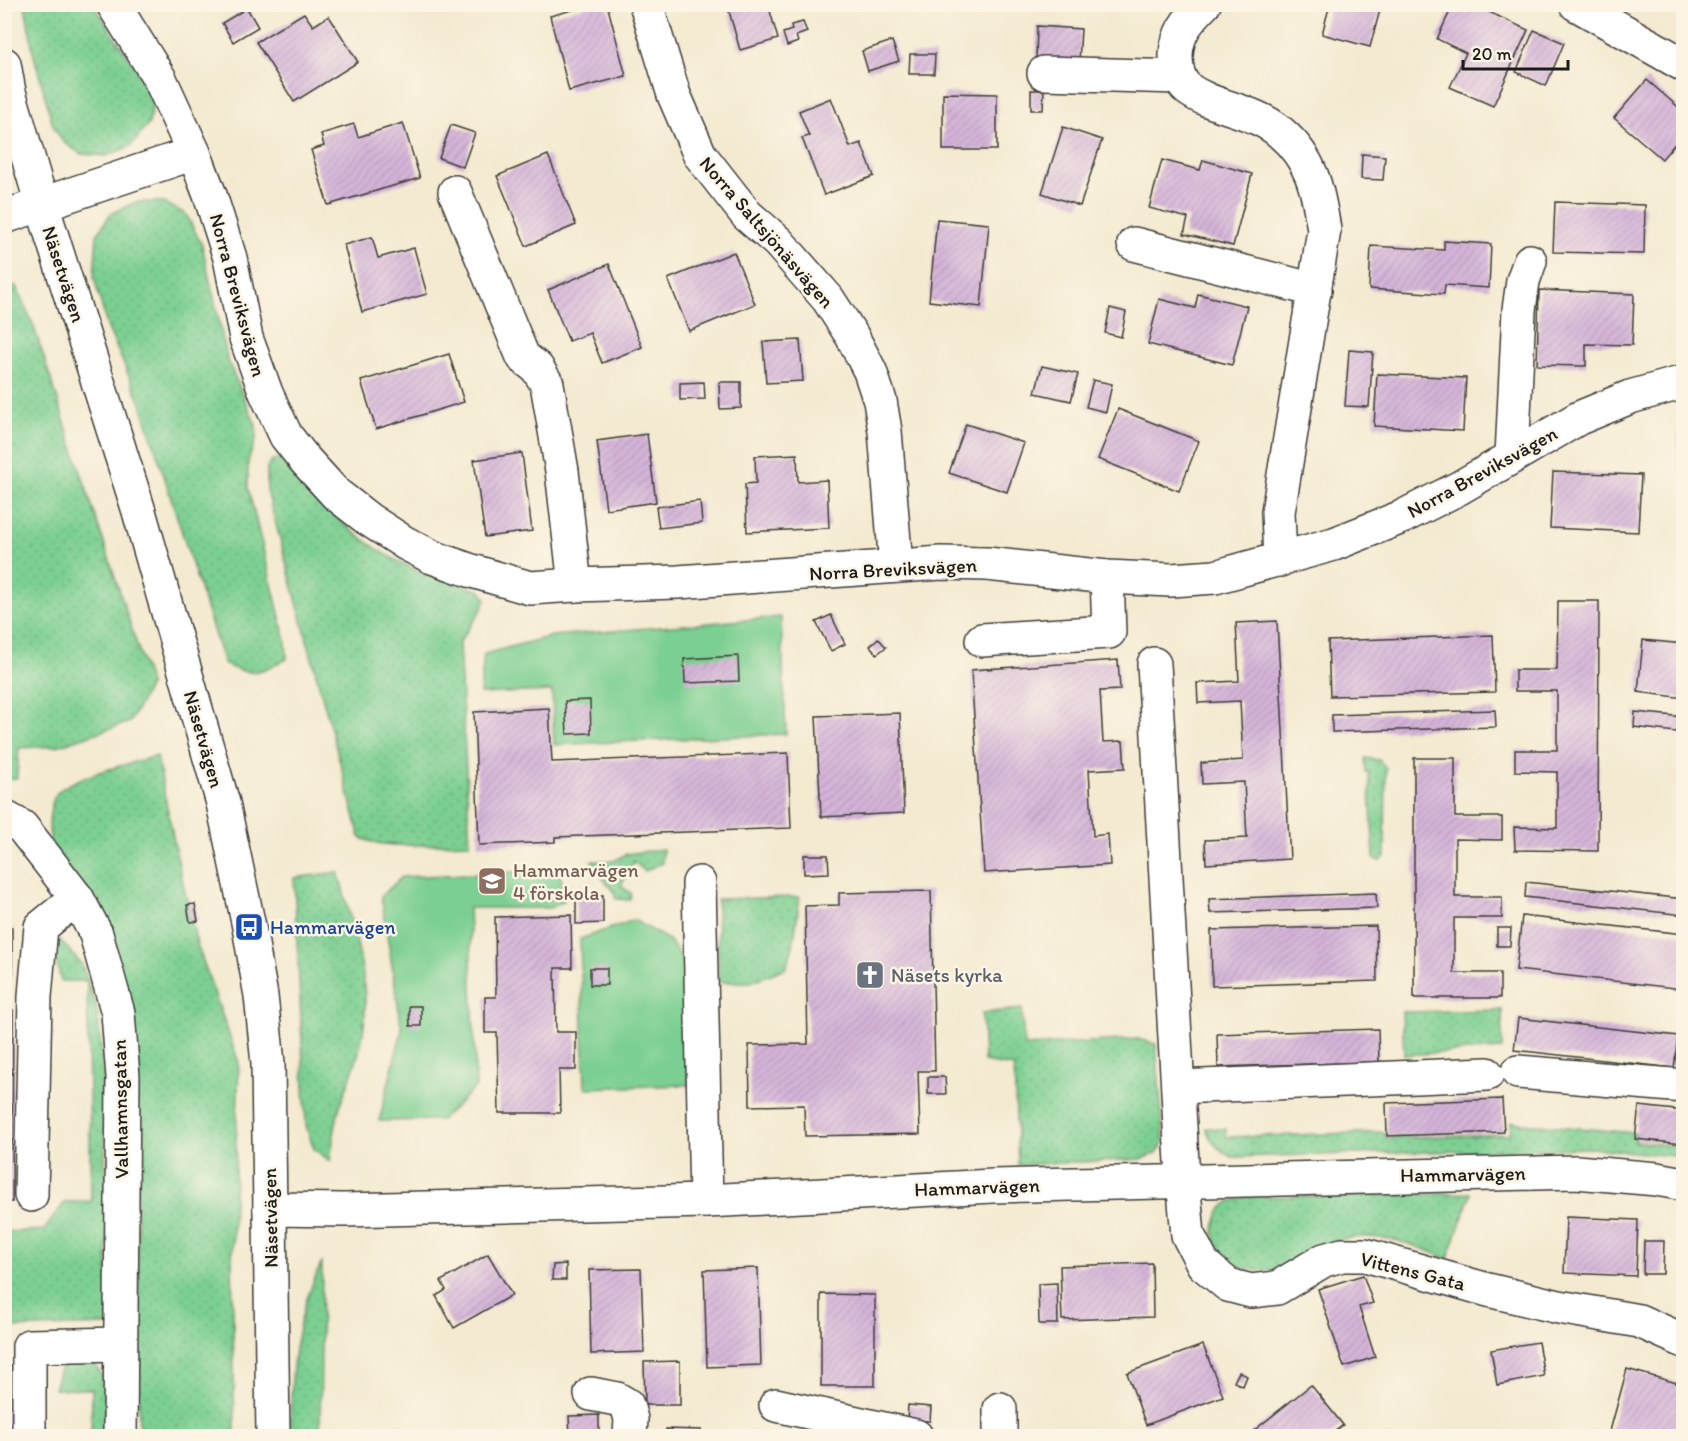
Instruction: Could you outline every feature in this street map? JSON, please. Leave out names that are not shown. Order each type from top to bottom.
[{"type":"street","name":"Norra Breviksvägen","points":[[113,4],[160,79],[194,153],[230,258],[246,338],[266,393],[286,436],[336,494],[368,519],[405,543],[432,557],[530,588],[678,582],[941,563],[987,564],[1107,577],[1171,580],[1215,577],[1334,544],[1402,517],[1460,488],[1579,418],[1630,397],[1683,382]]},
{"type":"street","name":"Norra Saltsjönäsvägen","points":[[646,4],[674,94],[700,155],[747,215],[778,242],[828,299],[852,336],[870,371],[880,401],[885,431],[896,566]]},
{"type":"street","points":[[1204,4],[1190,18],[1180,34],[1176,55],[1179,77],[1187,88],[1201,96],[1256,117],[1279,131],[1299,150],[1311,171],[1319,193],[1324,230],[1278,513],[1280,560]]},
{"type":"street","points":[[1576,4],[1683,65]]},
{"type":"street","name":"Näsetvägen","points":[[4,64],[9,92],[42,205],[138,508],[223,803],[249,927],[261,996],[268,1063],[273,1437]]},
{"type":"street","points":[[1044,73],[1179,77]]},
{"type":"street","points":[[4,217],[194,153]]},
{"type":"street","points":[[455,192],[523,357],[537,368],[547,384],[562,471],[575,585]]},
{"type":"street","points":[[1134,244],[1315,290]]},
{"type":"street","points":[[1512,456],[1519,310],[1523,281],[1530,261]]},
{"type":"street","points":[[982,640],[1109,632],[1107,577]]},
{"type":"street","name":"Vittens Gata","points":[[1154,664],[1183,1180],[1188,1235],[1203,1264],[1228,1285],[1251,1291],[1277,1288],[1324,1260],[1342,1255],[1365,1255],[1488,1290],[1559,1307],[1639,1321],[1683,1341]]},
{"type":"street","name":"Vallhamnsgatan","points":[[4,817],[22,827],[77,898],[96,934],[109,975],[119,1024],[123,1077],[120,1437]]},
{"type":"street","points":[[699,883],[706,1201]]},
{"type":"street","points":[[31,1195],[35,996],[41,927],[77,898]]},
{"type":"street","points":[[1178,1087],[1503,1073],[1683,1086]]},
{"type":"street","name":"Hammarvägen","points":[[270,1209],[344,1210],[706,1201],[993,1186],[1576,1172],[1657,1179],[1683,1184]]},
{"type":"street","points":[[29,1437],[29,1346],[120,1344]]},
{"type":"street","points":[[591,1394],[617,1399],[627,1405],[631,1419],[630,1437]]},
{"type":"street","points":[[776,1405],[916,1437]]},
{"type":"green space","points":[[25,5],[94,5],[142,78],[153,103],[149,124],[131,146],[106,156],[81,154],[63,142],[53,126],[33,52]]},
{"type":"green space","points":[[136,202],[162,202],[186,214],[202,245],[228,361],[256,425],[257,436],[248,461],[248,488],[286,641],[287,659],[256,672],[242,671],[224,664],[140,401],[107,326],[94,277],[97,235],[110,214]]},
{"type":"green space","points":[[4,282],[16,286],[33,324],[150,685],[130,722],[57,746],[19,748],[17,778],[5,780]]},
{"type":"green space","points":[[279,459],[327,509],[382,552],[423,573],[481,591],[486,599],[482,609],[459,643],[470,843],[397,845],[383,844],[360,837],[267,491],[267,468],[272,460]]},
{"type":"green space","points":[[781,617],[786,734],[554,745],[552,691],[480,694],[484,654],[552,636]]},
{"type":"green space","points":[[157,756],[197,944],[239,1063],[232,1258],[235,1436],[139,1436],[136,1057],[53,856],[50,841],[50,811],[55,796],[61,789],[101,771]]},
{"type":"green space","points":[[1365,758],[1379,760],[1386,768],[1385,857],[1380,861],[1374,859],[1369,772],[1366,772]]},
{"type":"green space","points":[[663,849],[662,863],[645,871],[634,862],[621,886],[631,893],[630,900],[616,899],[613,890],[593,867],[592,861],[614,861],[626,854]]},
{"type":"green space","points":[[560,870],[564,901],[550,908],[469,908],[476,1087],[441,1120],[379,1121],[402,1030],[381,896],[402,877]]},
{"type":"green space","points":[[338,872],[362,968],[365,1007],[360,1047],[338,1113],[330,1161],[314,1149],[306,1126],[294,878]]},
{"type":"green space","points":[[800,897],[793,946],[786,968],[751,982],[719,982],[717,899]]},
{"type":"green space","points":[[634,920],[669,940],[685,963],[689,1085],[585,1088],[580,939]]},
{"type":"green space","points":[[59,939],[82,965],[97,1009],[103,1067],[109,1325],[5,1328],[4,1232],[44,1230],[65,1202],[91,1201],[87,981],[61,981],[51,940]]},
{"type":"green space","points":[[1022,1009],[1024,1046],[1138,1039],[1156,1044],[1164,1142],[1157,1153],[1143,1159],[1018,1165],[1014,1067],[984,1062],[982,1013]]},
{"type":"green space","points":[[1502,1010],[1502,1049],[1404,1055],[1402,1012]]},
{"type":"green space","points":[[1511,1122],[1635,1133],[1634,1141],[1683,1147],[1683,1157],[1591,1148],[1232,1157],[1216,1145],[1206,1128],[1226,1129],[1226,1137],[1385,1132],[1386,1138],[1510,1134]]},
{"type":"green space","points":[[1471,1193],[1448,1259],[1398,1241],[1361,1237],[1329,1243],[1285,1267],[1266,1271],[1246,1269],[1229,1260],[1219,1249],[1214,1238],[1218,1215],[1224,1206],[1231,1201],[1246,1197]]},
{"type":"green space","points":[[322,1262],[320,1436],[291,1436],[291,1390],[295,1347],[305,1305]]},
{"type":"green space","points":[[72,1357],[95,1364],[105,1381],[106,1436],[91,1436],[92,1389],[54,1389],[60,1369]]},
{"type":"building","points":[[594,4],[607,4],[626,76],[569,91],[550,16]]},
{"type":"building","points":[[727,4],[768,4],[778,39],[740,50]]},
{"type":"building","points":[[1330,4],[1361,4],[1380,10],[1370,47],[1322,34]]},
{"type":"building","points":[[1453,5],[1474,5],[1528,30],[1493,106],[1450,87],[1466,53],[1437,39]]},
{"type":"building","points":[[247,8],[258,27],[233,42],[222,23]]},
{"type":"building","points":[[304,13],[313,26],[329,16],[358,62],[294,102],[256,42]]},
{"type":"building","points":[[803,22],[807,32],[796,36],[798,42],[787,46],[783,33],[792,30],[791,25]]},
{"type":"building","points":[[1037,26],[1081,29],[1079,62],[1036,60]]},
{"type":"building","points":[[1534,30],[1564,43],[1546,86],[1516,72]]},
{"type":"building","points":[[892,41],[899,61],[868,71],[862,51]]},
{"type":"building","points":[[910,54],[935,54],[934,74],[909,74]]},
{"type":"building","points":[[1647,80],[1684,112],[1684,133],[1662,159],[1614,118]]},
{"type":"building","points":[[1031,90],[1044,90],[1043,110],[1031,110]]},
{"type":"building","points":[[943,93],[997,94],[997,150],[943,150]]},
{"type":"building","points":[[831,98],[850,147],[861,143],[874,176],[824,195],[802,138],[809,136],[799,111]]},
{"type":"building","points":[[403,123],[420,178],[328,205],[311,150],[324,146],[321,134],[354,124],[358,137]]},
{"type":"building","points":[[451,125],[475,133],[463,167],[439,158]]},
{"type":"building","points":[[1063,127],[1102,140],[1080,206],[1042,193]]},
{"type":"building","points":[[1362,154],[1385,156],[1383,180],[1361,179]]},
{"type":"building","points":[[548,155],[576,225],[526,246],[497,176]]},
{"type":"building","points":[[1162,160],[1200,170],[1203,160],[1252,174],[1233,246],[1184,234],[1188,218],[1149,208]]},
{"type":"building","points":[[1555,202],[1645,205],[1644,254],[1553,252]]},
{"type":"building","points":[[937,219],[989,224],[981,307],[929,301]]},
{"type":"building","points":[[372,237],[378,258],[414,248],[427,294],[362,312],[344,245]]},
{"type":"building","points":[[1444,241],[1491,244],[1489,288],[1445,285],[1444,294],[1369,289],[1371,246],[1444,250]]},
{"type":"building","points":[[734,252],[755,304],[689,331],[668,279]]},
{"type":"building","points":[[609,264],[642,347],[602,363],[590,333],[569,341],[548,290]]},
{"type":"building","points":[[1539,290],[1634,294],[1632,345],[1586,344],[1586,366],[1537,365]]},
{"type":"building","points":[[1198,294],[1247,306],[1232,365],[1148,344],[1159,299],[1195,308]]},
{"type":"building","points":[[1110,308],[1126,312],[1121,337],[1105,333]]},
{"type":"building","points":[[800,340],[803,381],[766,383],[763,342]]},
{"type":"building","points":[[1349,350],[1373,352],[1369,407],[1345,406]]},
{"type":"building","points":[[449,354],[464,402],[376,429],[361,381]]},
{"type":"building","points":[[1042,366],[1078,374],[1071,401],[1035,393]]},
{"type":"building","points":[[1377,374],[1466,378],[1463,431],[1374,426]]},
{"type":"building","points":[[1093,380],[1112,384],[1106,412],[1086,407]]},
{"type":"building","points":[[704,382],[705,399],[680,400],[680,383]]},
{"type":"building","points":[[719,382],[741,382],[741,408],[720,409]]},
{"type":"building","points":[[1118,409],[1199,441],[1179,491],[1098,459]]},
{"type":"building","points":[[966,424],[1024,443],[1007,492],[949,473]]},
{"type":"building","points":[[1678,430],[1684,430],[1684,470],[1677,470]]},
{"type":"building","points":[[647,434],[656,502],[606,509],[597,441]]},
{"type":"building","points":[[522,453],[532,531],[485,537],[474,460]]},
{"type":"building","points":[[797,454],[798,482],[827,480],[829,528],[747,532],[745,484],[756,483],[755,456]]},
{"type":"building","points":[[1553,472],[1641,475],[1638,532],[1550,528]]},
{"type":"building","points":[[700,501],[702,523],[659,528],[656,507]]},
{"type":"building","points":[[1558,601],[1599,601],[1598,851],[1515,850],[1514,827],[1557,828],[1557,772],[1515,771],[1515,750],[1557,750],[1557,691],[1515,691],[1515,670],[1557,670]]},
{"type":"building","points":[[831,615],[845,644],[831,651],[816,622]]},
{"type":"building","points":[[1277,621],[1290,859],[1206,864],[1205,840],[1247,838],[1244,782],[1202,784],[1201,763],[1243,760],[1240,701],[1198,703],[1197,683],[1239,681],[1236,623]]},
{"type":"building","points":[[1493,635],[1495,692],[1330,696],[1328,641]]},
{"type":"building","points":[[878,638],[886,647],[877,654],[870,646]]},
{"type":"building","points":[[1643,640],[1684,644],[1684,698],[1638,692]]},
{"type":"building","points":[[738,656],[739,681],[685,683],[684,659]]},
{"type":"building","points":[[1118,660],[1120,690],[1100,691],[1103,742],[1123,741],[1125,768],[1089,770],[1093,836],[1108,834],[1110,865],[984,873],[971,670]]},
{"type":"building","points":[[590,700],[591,733],[567,734],[565,701]]},
{"type":"building","points":[[549,708],[552,762],[788,753],[791,828],[555,837],[555,842],[479,845],[474,712]]},
{"type":"building","points":[[1495,710],[1496,727],[1332,732],[1332,715]]},
{"type":"building","points":[[1635,712],[1684,717],[1684,733],[1634,727]]},
{"type":"building","points":[[900,713],[904,813],[821,817],[816,716]]},
{"type":"building","points":[[1414,758],[1455,758],[1455,817],[1502,817],[1502,840],[1455,839],[1455,897],[1502,897],[1502,918],[1454,918],[1454,973],[1500,973],[1500,998],[1414,998]]},
{"type":"building","points":[[804,855],[828,855],[829,873],[804,874]]},
{"type":"building","points":[[1526,882],[1684,899],[1684,915],[1525,897]]},
{"type":"building","name":"Näsets kyrka","points":[[931,891],[935,1071],[918,1071],[920,1134],[805,1136],[804,1105],[750,1106],[749,1045],[808,1044],[805,906],[839,905],[839,893]]},
{"type":"building","points":[[1376,893],[1377,908],[1210,913],[1209,899]]},
{"type":"building","points":[[576,895],[603,895],[603,923],[576,924]]},
{"type":"building","points":[[195,904],[198,921],[190,922],[187,905]]},
{"type":"building","points":[[571,915],[572,968],[555,968],[556,1032],[576,1032],[576,1070],[559,1070],[560,1113],[499,1113],[497,1033],[485,1033],[485,997],[496,997],[495,917]]},
{"type":"building","points":[[1522,916],[1684,934],[1683,989],[1516,970]]},
{"type":"building","points":[[1376,926],[1377,981],[1212,986],[1211,930]]},
{"type":"building","points":[[4,927],[12,927],[12,975],[4,975]]},
{"type":"building","points":[[1497,928],[1511,928],[1510,946],[1497,946]]},
{"type":"building","points":[[590,968],[607,968],[607,985],[590,985]]},
{"type":"building","points":[[409,1006],[421,1006],[421,1026],[410,1026]]},
{"type":"building","points":[[4,1010],[13,1010],[12,1202],[4,1202]]},
{"type":"building","points":[[1518,1018],[1678,1036],[1674,1068],[1514,1050]]},
{"type":"building","points":[[1378,1029],[1379,1062],[1218,1067],[1217,1034]]},
{"type":"building","points":[[928,1077],[945,1077],[946,1094],[928,1094]]},
{"type":"building","points":[[1502,1099],[1504,1132],[1387,1136],[1386,1103]]},
{"type":"building","points":[[1639,1106],[1684,1111],[1684,1144],[1635,1139]]},
{"type":"building","points":[[1566,1217],[1638,1220],[1636,1276],[1564,1273]]},
{"type":"building","points":[[1644,1241],[1664,1241],[1663,1274],[1643,1274]]},
{"type":"building","points":[[488,1254],[512,1295],[454,1328],[436,1296],[446,1290],[441,1281]]},
{"type":"building","points":[[1152,1263],[1153,1317],[1062,1320],[1060,1266]]},
{"type":"building","points":[[566,1264],[566,1280],[552,1280],[553,1265]]},
{"type":"building","points":[[758,1268],[761,1365],[707,1367],[704,1270]]},
{"type":"building","points":[[641,1269],[644,1352],[591,1354],[589,1270]]},
{"type":"building","points":[[1363,1275],[1373,1303],[1359,1307],[1375,1357],[1344,1367],[1318,1289]]},
{"type":"building","points":[[1057,1283],[1058,1324],[1039,1324],[1038,1284]]},
{"type":"building","points":[[821,1294],[875,1295],[875,1386],[821,1386]]},
{"type":"building","points":[[1538,1342],[1544,1376],[1497,1385],[1491,1350]]},
{"type":"building","points":[[1203,1345],[1223,1396],[1146,1425],[1127,1373]]},
{"type":"building","points":[[680,1361],[680,1405],[645,1405],[644,1362]]},
{"type":"building","points":[[4,1366],[13,1366],[13,1436],[4,1436]]},
{"type":"building","points":[[1627,1369],[1684,1385],[1684,1436],[1628,1436],[1610,1431]]},
{"type":"building","points":[[1239,1372],[1247,1376],[1243,1386],[1234,1382]]},
{"type":"building","points":[[1311,1385],[1343,1425],[1329,1436],[1247,1436]]},
{"type":"building","points":[[908,1405],[931,1407],[930,1421],[907,1420]]},
{"type":"building","points":[[599,1415],[599,1436],[570,1436],[569,1416]]},
{"type":"building","points":[[666,1429],[701,1430],[701,1436],[666,1436]]},
{"type":"place","name":"Hammarvägen 4 förskola","points":[[492,881]]},
{"type":"place","name":"Hammarvägen","points":[[249,927]]},
{"type":"place","name":"Näsets kyrka","points":[[870,975]]}]
